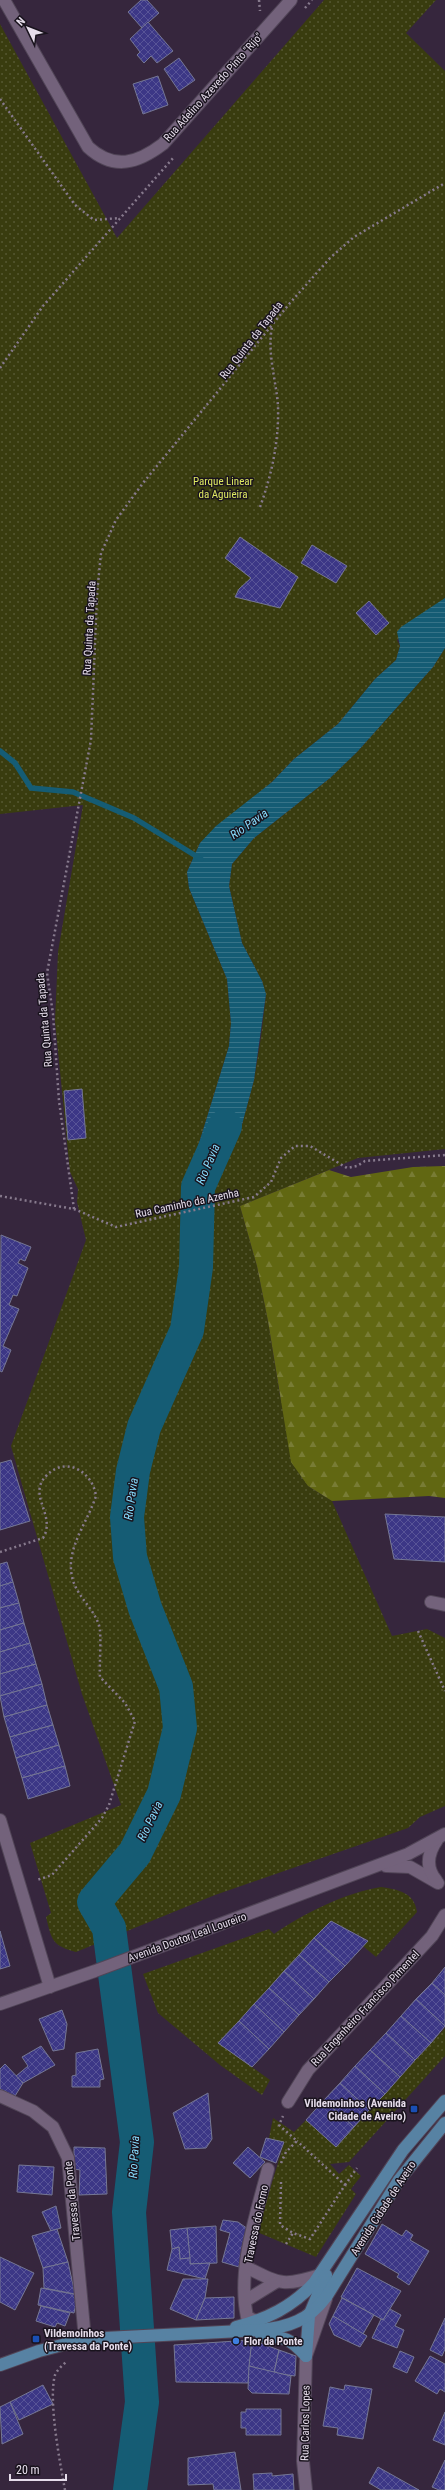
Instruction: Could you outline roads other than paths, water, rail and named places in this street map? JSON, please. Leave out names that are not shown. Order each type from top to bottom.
[{"type":"main road","name":"Avenida Cidade de Aveiro","points":[[212,2334],[271,2316],[300,2297],[320,2275],[335,2255],[403,2150],[445,2101]]},
{"type":"main road","name":"Avenida Cidade de Aveiro","points":[[212,2334],[283,2328],[309,2316],[326,2297],[399,2180],[445,2123]]},
{"type":"main road","name":"Avenida Cidade de Aveiro","points":[[306,2356],[309,2316],[335,2255]]},
{"type":"main road","points":[[0,2365],[39,2351],[85,2339],[212,2334],[285,2338],[292,2341],[306,2356]]},
{"type":"street","name":"Rua Adelino Azevedo Pinto \"Rijo\"","points":[[4,0],[88,147],[97,155],[110,161],[127,162],[145,157],[163,144],[291,0]]},
{"type":"street","points":[[431,1602],[445,1605]]},
{"type":"street","points":[[0,1820],[50,1987]]},
{"type":"street","name":"Avenida Doutor Leal Loureiro","points":[[0,2004],[95,1972],[373,1868],[408,1854],[441,1837]]},
{"type":"street","name":"Avenida Doutor Leal Loureiro","points":[[441,1837],[428,1857],[429,1866],[442,1885]]},
{"type":"street","name":"Avenida Doutor Leal Loureiro","points":[[373,1868],[394,1865],[410,1867],[442,1885]]},
{"type":"street","name":"Rua Engenheiro Francisco Pimentel","points":[[288,2102],[308,2070],[432,1936],[445,1915]]},
{"type":"street","name":"Travessa da Ponte","points":[[0,2096],[34,2111],[53,2127],[68,2158],[85,2339]]},
{"type":"street","name":"Travessa do Forno","points":[[256,2321],[247,2317],[245,2301],[246,2267],[252,2234],[268,2170]]},
{"type":"street","points":[[246,2267],[276,2282],[294,2283],[320,2275]]},
{"type":"street","points":[[245,2301],[276,2282]]},
{"type":"street","name":"Avenida Cidade de Aveiro","points":[[306,2356],[315,2324],[326,2297]]},
{"type":"street","name":"Rua Carlos Lopes","points":[[306,2356],[303,2461],[306,2490]]},
{"type":"water","points":[[445,598],[445,648],[433,667],[357,752],[330,778],[254,838],[232,864],[229,886],[242,943],[262,981],[266,994],[254,1080],[240,1132],[224,1168],[191,1169],[229,1046],[231,1023],[227,979],[189,888],[187,872],[200,843],[216,826],[272,782],[294,759],[338,724],[375,679],[396,660],[400,646],[397,632],[401,627]]},
{"type":"waterway","points":[[0,751],[15,763],[31,788],[73,792],[134,818],[201,859]]},
{"type":"waterway","name":"Rio Pavia","points":[[130,2490],[142,2402],[129,2212],[137,2142],[109,1928],[94,1902],[135,1853],[164,1794],[180,1728],[176,1687],[145,1608],[130,1557],[127,1517],[133,1471],[144,1427],[187,1330],[196,1267],[198,1187],[225,1126]]},
{"type":"place","name":"Vildemoinhos (Avenida Cidade de Aveiro)","points":[[414,2109]]},
{"type":"place","name":"Vildemoinhos (Travessa da Ponte)","points":[[36,2339]]},
{"type":"place","name":"Flor da Ponte","points":[[236,2341]]},
{"type":"park label","name":"Parque Linear da Aguieira","points":[[223,487]]}]
